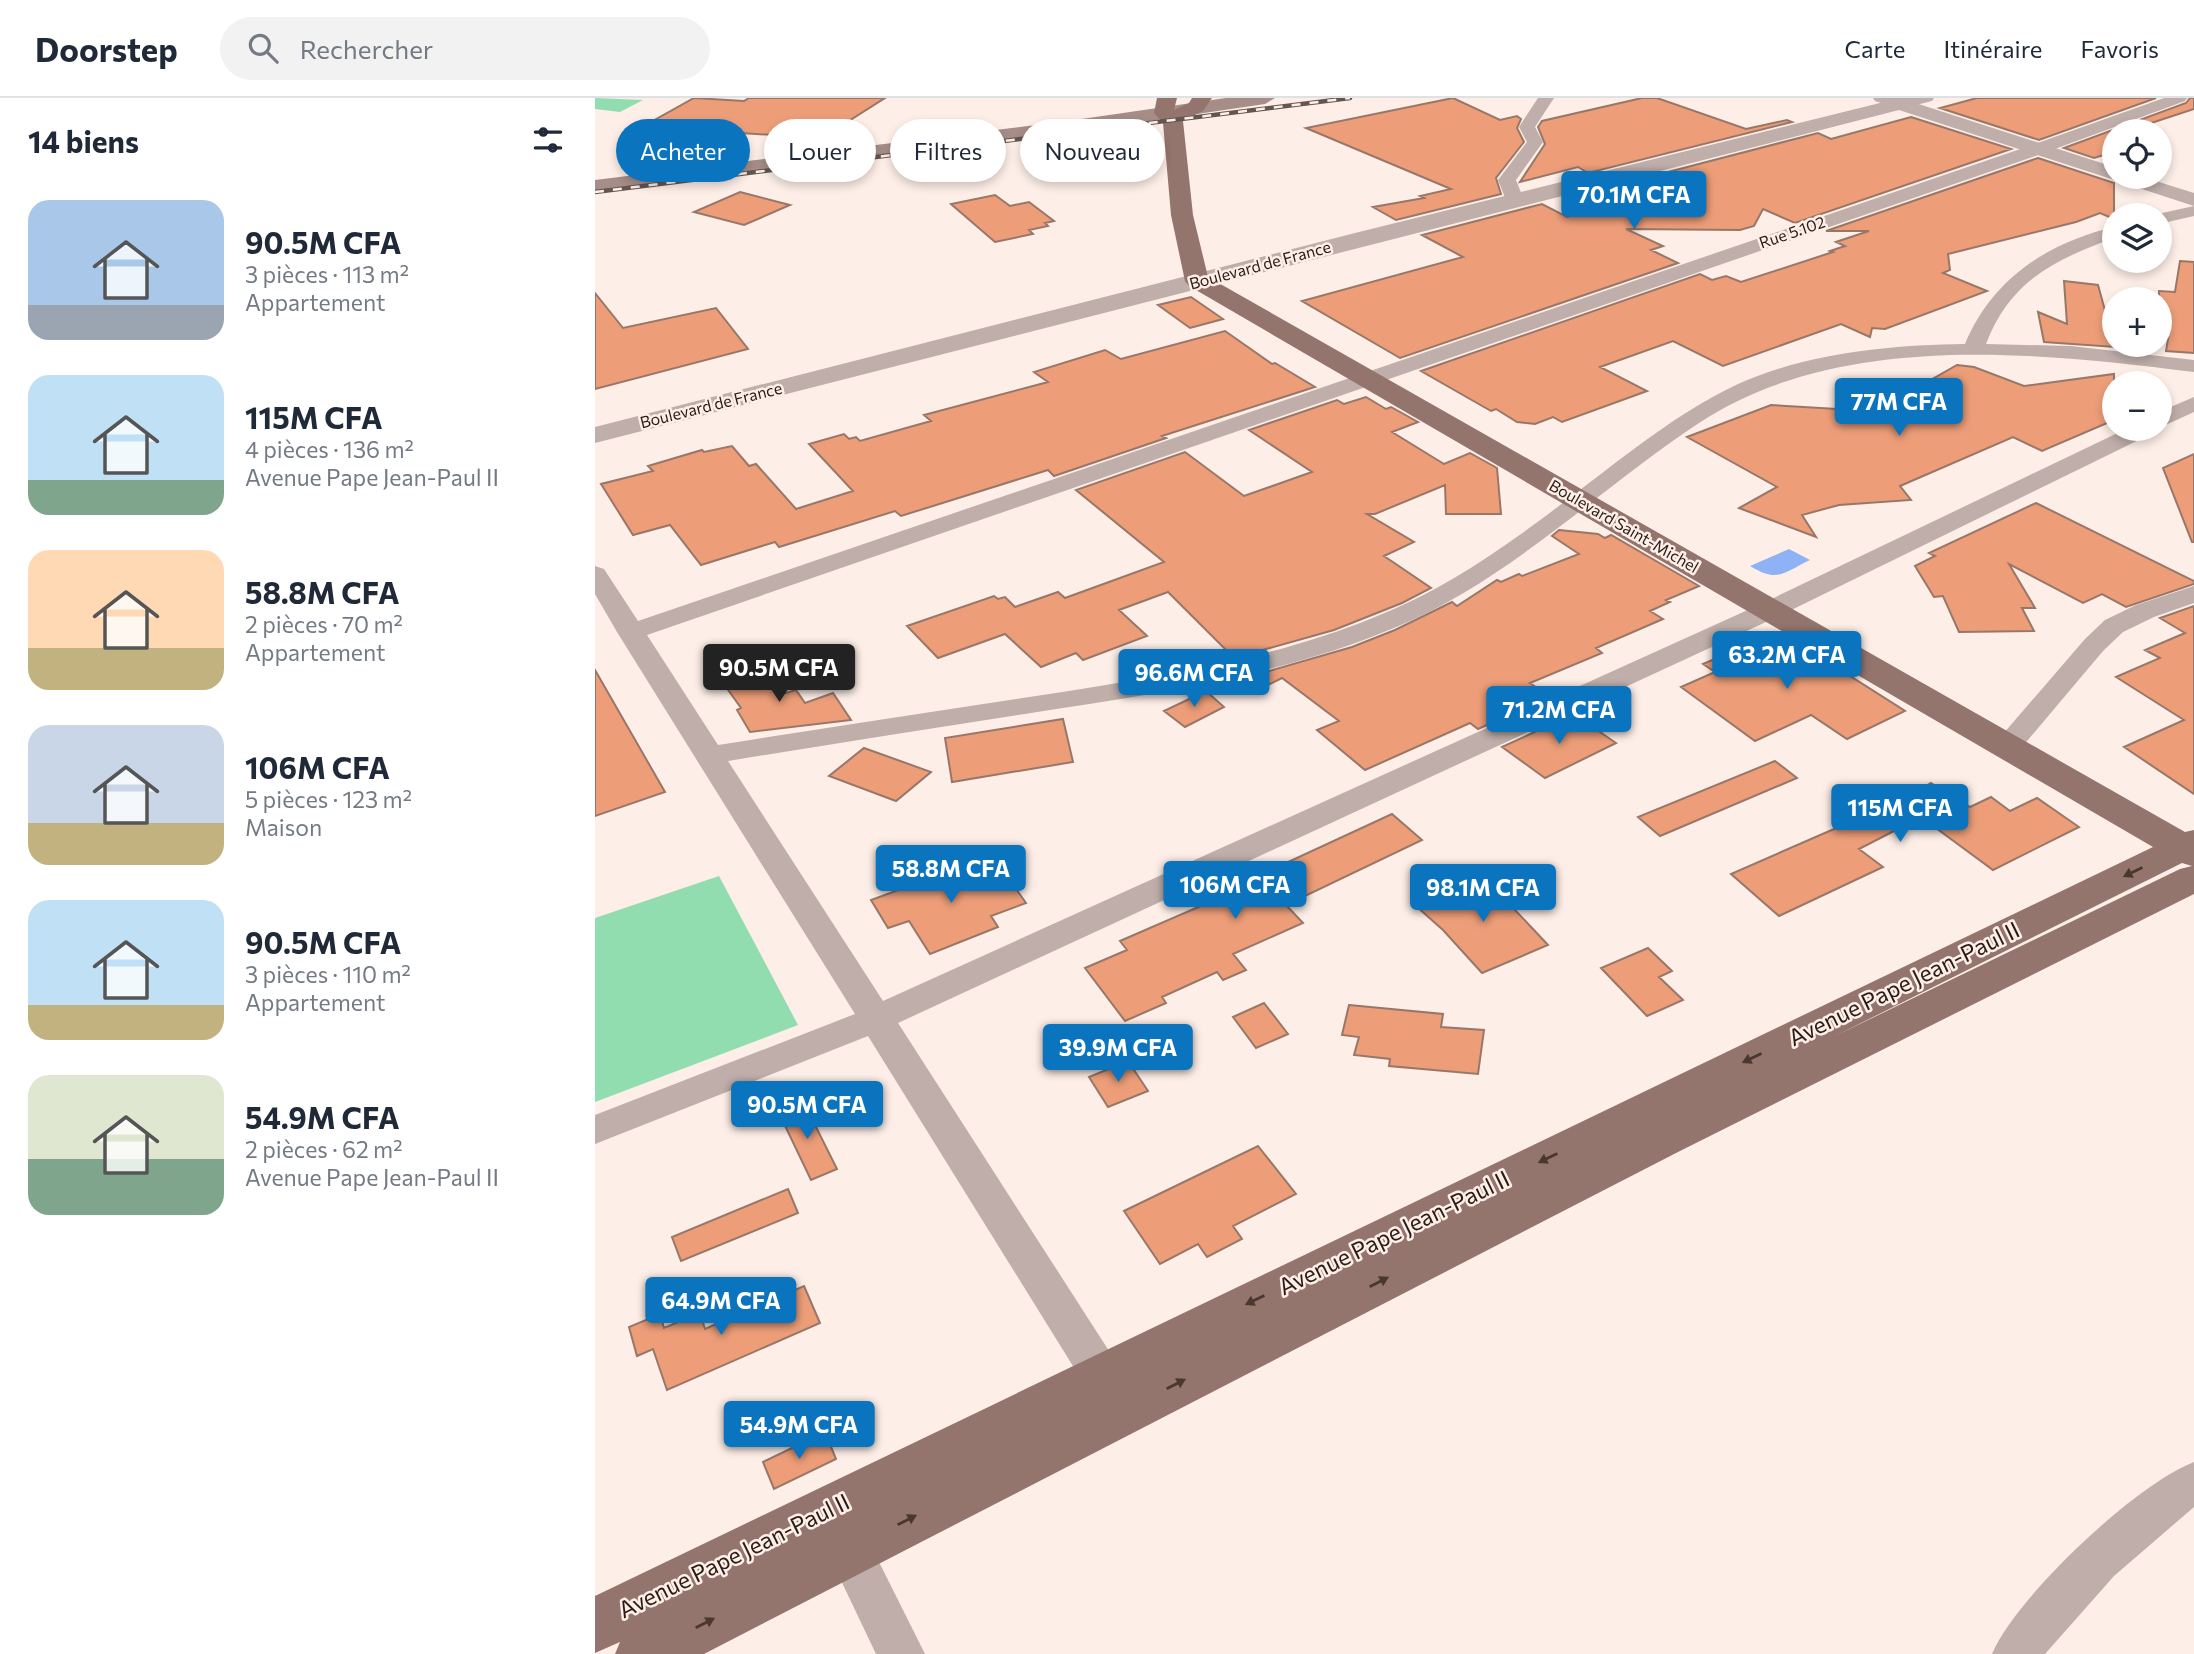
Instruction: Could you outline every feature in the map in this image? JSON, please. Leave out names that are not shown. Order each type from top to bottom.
[{"type":"main road","points":[[595,186],[1068,128],[1201,100],[1265,98]]},
{"type":"main road","points":[[595,177],[1166,109]]},
{"type":"main road","points":[[1166,109],[1182,215],[1197,281]]},
{"type":"main road","name":"Boulevard Saint-Michel","points":[[1197,281],[2007,747],[2191,856]]},
{"type":"main road","name":"Avenue Pape Jean-Paul II","points":[[595,1625],[1112,1393],[1662,1140],[2191,856]]},
{"type":"main road","name":"Avenue Pape Jean-Paul II","points":[[644,1654],[849,1549],[1112,1393]]},
{"type":"street","points":[[1515,200],[1507,180],[1535,142],[1527,127],[1546,98]]},
{"type":"street","name":"Boulevard de France","points":[[595,435],[1891,101],[1926,98]]},
{"type":"street","name":"Rue 5.102","points":[[630,632],[2038,149],[2179,98]]},
{"type":"street","points":[[1891,101],[2102,170]]},
{"type":"street","points":[[2160,189],[2194,200]]},
{"type":"street","points":[[2172,216],[2194,211]]},
{"type":"street","points":[[1973,350],[1989,312],[2012,285],[2042,263],[2102,237]]},
{"type":"street","points":[[710,755],[1104,694],[1240,666],[1319,646],[1386,623],[1466,583],[1509,555],[1578,500],[1695,416],[1752,386],[1799,371],[1855,360],[1973,350],[2077,354],[2194,366]]},
{"type":"street","points":[[2172,415],[2194,404]]},
{"type":"street","points":[[595,1130],[876,1019],[1770,610],[2118,441]]},
{"type":"street","points":[[595,574],[1112,1393]]},
{"type":"street","points":[[2007,747],[2094,645],[2114,626],[2145,611],[2194,594]]},
{"type":"street","points":[[2016,1654],[2077,1584],[2117,1545],[2194,1482]]},
{"type":"street","points":[[849,1549],[901,1654]]},
{"type":"green space","points":[[595,98],[643,100],[620,112],[595,109]]},
{"type":"green space","points":[[719,876],[798,1025],[595,1102],[595,918]]},
{"type":"water","points":[[1789,549],[1810,560],[1787,572],[1774,575],[1750,566]]},
{"type":"building","points":[[694,98],[744,101],[749,98],[885,98],[852,119],[764,119],[764,134],[750,134],[750,119],[656,119]]},
{"type":"building","points":[[1453,98],[1500,120],[1517,116],[1521,119],[1517,128],[1524,142],[1496,178],[1501,194],[1396,220],[1373,207],[1424,198],[1420,196],[1451,189],[1306,128]]},
{"type":"building","points":[[1642,98],[1657,98],[1746,129],[1787,120],[1792,122],[1588,173],[1578,167],[1520,182],[1545,144],[1538,127],[1542,121]]},
{"type":"building","points":[[1977,98],[2156,98],[2039,140],[1940,108]]},
{"type":"building","points":[[2190,98],[2194,98],[2194,109],[2164,119],[2143,119],[2186,103]]},
{"type":"building","points":[[1911,117],[2011,149],[1795,223],[1763,209],[1754,226],[1740,230],[1626,229],[1663,246],[1651,250],[1678,263],[1400,358],[1302,301],[1463,257],[1422,235],[1542,204],[1567,217],[1638,198],[1614,186],[1818,133],[1831,139]]},
{"type":"building","points":[[2102,134],[2102,156],[2094,158],[2064,148]]},
{"type":"building","points":[[2038,158],[2102,179],[2102,189],[2114,189],[2114,203],[2102,203],[2102,214],[1948,254],[1950,270],[1943,273],[1987,291],[1885,329],[1872,328],[1870,337],[1841,324],[1723,366],[1673,341],[1600,367],[1647,391],[1562,422],[1553,417],[1535,424],[1517,422],[1496,409],[1491,411],[1421,371],[1700,274],[1712,280],[1726,276],[1741,282],[1833,252],[1830,251],[1845,246],[1836,242],[1869,231],[1826,231]]},
{"type":"building","points":[[740,192],[790,205],[744,225],[694,212]]},
{"type":"building","points":[[995,195],[1010,206],[1029,202],[1054,221],[1045,223],[1048,226],[1029,230],[1033,234],[995,242],[951,204]]},
{"type":"building","points":[[2180,261],[2194,262],[2194,353],[2172,351],[2172,292],[2175,292]]},
{"type":"building","points":[[2064,281],[2098,285],[2102,300],[2102,346],[2044,342],[2038,312],[2067,324]]},
{"type":"building","points":[[595,293],[623,328],[716,308],[748,349],[595,389]]},
{"type":"building","points":[[1191,297],[1223,319],[1190,328],[1158,305]]},
{"type":"building","points":[[1225,331],[1272,364],[1275,363],[1315,387],[1162,436],[1166,438],[1054,476],[1048,470],[901,516],[895,511],[779,547],[775,542],[701,565],[670,525],[633,535],[601,484],[653,471],[648,466],[702,450],[704,452],[732,446],[749,466],[756,464],[796,509],[853,491],[809,444],[844,434],[849,439],[856,437],[860,441],[931,421],[924,415],[1048,382],[1034,372],[1105,350],[1121,359]]},
{"type":"building","points":[[1957,365],[1974,367],[2024,386],[2102,376],[2102,425],[2042,451],[2013,437],[1900,486],[1911,500],[1839,505],[1802,515],[1816,537],[1739,508],[1777,487],[1687,437],[1771,405],[1871,411],[1937,385],[1929,381]]},
{"type":"building","points":[[1366,397],[1386,409],[1391,407],[1418,422],[1392,432],[1444,464],[1470,453],[1497,468],[1501,514],[1446,514],[1445,485],[1375,514],[1367,514],[1414,542],[1384,556],[1431,588],[1402,603],[1334,630],[1234,658],[1168,592],[1119,610],[1147,636],[1083,660],[1076,653],[1041,667],[1005,634],[938,658],[907,626],[994,596],[998,599],[1005,597],[1015,607],[1058,592],[1065,598],[1164,562],[1076,490],[1185,452],[1244,496],[1312,472],[1249,430],[1337,400],[1344,404]]},
{"type":"building","points":[[2194,454],[2194,542],[2192,542],[2163,468]]},
{"type":"building","points":[[2036,503],[2194,581],[2194,584],[2126,607],[2102,594],[2083,603],[2009,564],[2035,608],[2022,608],[2034,631],[1959,632],[1943,596],[1934,597],[1915,566],[1935,556],[1929,553]]},
{"type":"building","points":[[1559,530],[1598,534],[1605,538],[1611,535],[1699,586],[1666,600],[1670,602],[1650,611],[1663,619],[1596,648],[1602,653],[1530,683],[1550,697],[1478,729],[1470,723],[1365,770],[1317,730],[1339,721],[1282,678],[1264,687],[1252,676],[1352,647],[1395,630],[1452,602],[1457,606],[1497,580],[1501,582],[1519,574],[1522,576],[1579,554],[1552,536]]},
{"type":"building","points":[[2194,606],[2194,794],[2124,747],[2184,720],[2116,677],[2160,658],[2145,650],[2185,633],[2160,618]]},
{"type":"building","points":[[1775,633],[1798,643],[1905,711],[1847,739],[1811,715],[1755,741],[1681,687],[1715,672],[1703,664]]},
{"type":"building","points":[[761,667],[782,694],[796,690],[805,703],[833,693],[851,720],[750,732],[737,710],[741,708],[721,680]]},
{"type":"building","points":[[595,670],[665,792],[595,816]]},
{"type":"building","points":[[1206,691],[1224,707],[1185,727],[1164,711]]},
{"type":"building","points":[[1574,714],[1616,743],[1545,778],[1502,747]]},
{"type":"building","points":[[1063,719],[1073,762],[952,782],[945,738]]},
{"type":"building","points":[[864,748],[931,772],[896,801],[829,776]]},
{"type":"building","points":[[1775,761],[1797,778],[1660,836],[1638,817]]},
{"type":"building","points":[[1931,783],[1970,807],[1991,797],[2010,811],[2037,798],[2079,827],[1993,870],[1921,817],[1859,849],[1883,867],[1779,916],[1731,874],[1834,829],[1883,803],[1889,808]]},
{"type":"building","points":[[1392,814],[1422,840],[1286,905],[1303,923],[1233,954],[1246,970],[1223,980],[1217,972],[1162,997],[1166,1003],[1125,1021],[1085,968],[1127,950],[1120,941],[1240,889],[1234,883],[1256,874],[1258,876]]},
{"type":"building","points":[[983,859],[990,868],[999,865],[1026,903],[991,916],[998,927],[930,954],[909,921],[888,928],[871,900]]},
{"type":"building","points":[[1482,875],[1548,945],[1482,973],[1443,930],[1416,906]]},
{"type":"building","points":[[1648,948],[1672,971],[1659,977],[1683,1000],[1647,1016],[1601,968]]},
{"type":"building","points":[[1264,1003],[1288,1034],[1256,1048],[1233,1017]]},
{"type":"building","points":[[1349,1005],[1443,1014],[1441,1027],[1484,1030],[1478,1074],[1389,1066],[1390,1059],[1354,1055],[1359,1037],[1342,1035]]},
{"type":"building","points":[[1128,1061],[1148,1091],[1108,1107],[1089,1077]]},
{"type":"building","points":[[803,1101],[837,1169],[811,1180],[778,1111]]},
{"type":"building","points":[[1258,1146],[1296,1194],[1233,1226],[1242,1239],[1207,1257],[1198,1244],[1160,1264],[1124,1211]]},
{"type":"building","points":[[788,1189],[798,1213],[681,1261],[672,1237]]},
{"type":"building","points":[[804,1286],[820,1323],[667,1390],[653,1349],[637,1356],[629,1327],[660,1314],[664,1328],[700,1313],[705,1329]]},
{"type":"building","points":[[825,1432],[836,1459],[774,1489],[763,1462]]},
{"type":"railway","points":[[595,192],[1350,98]]}]
